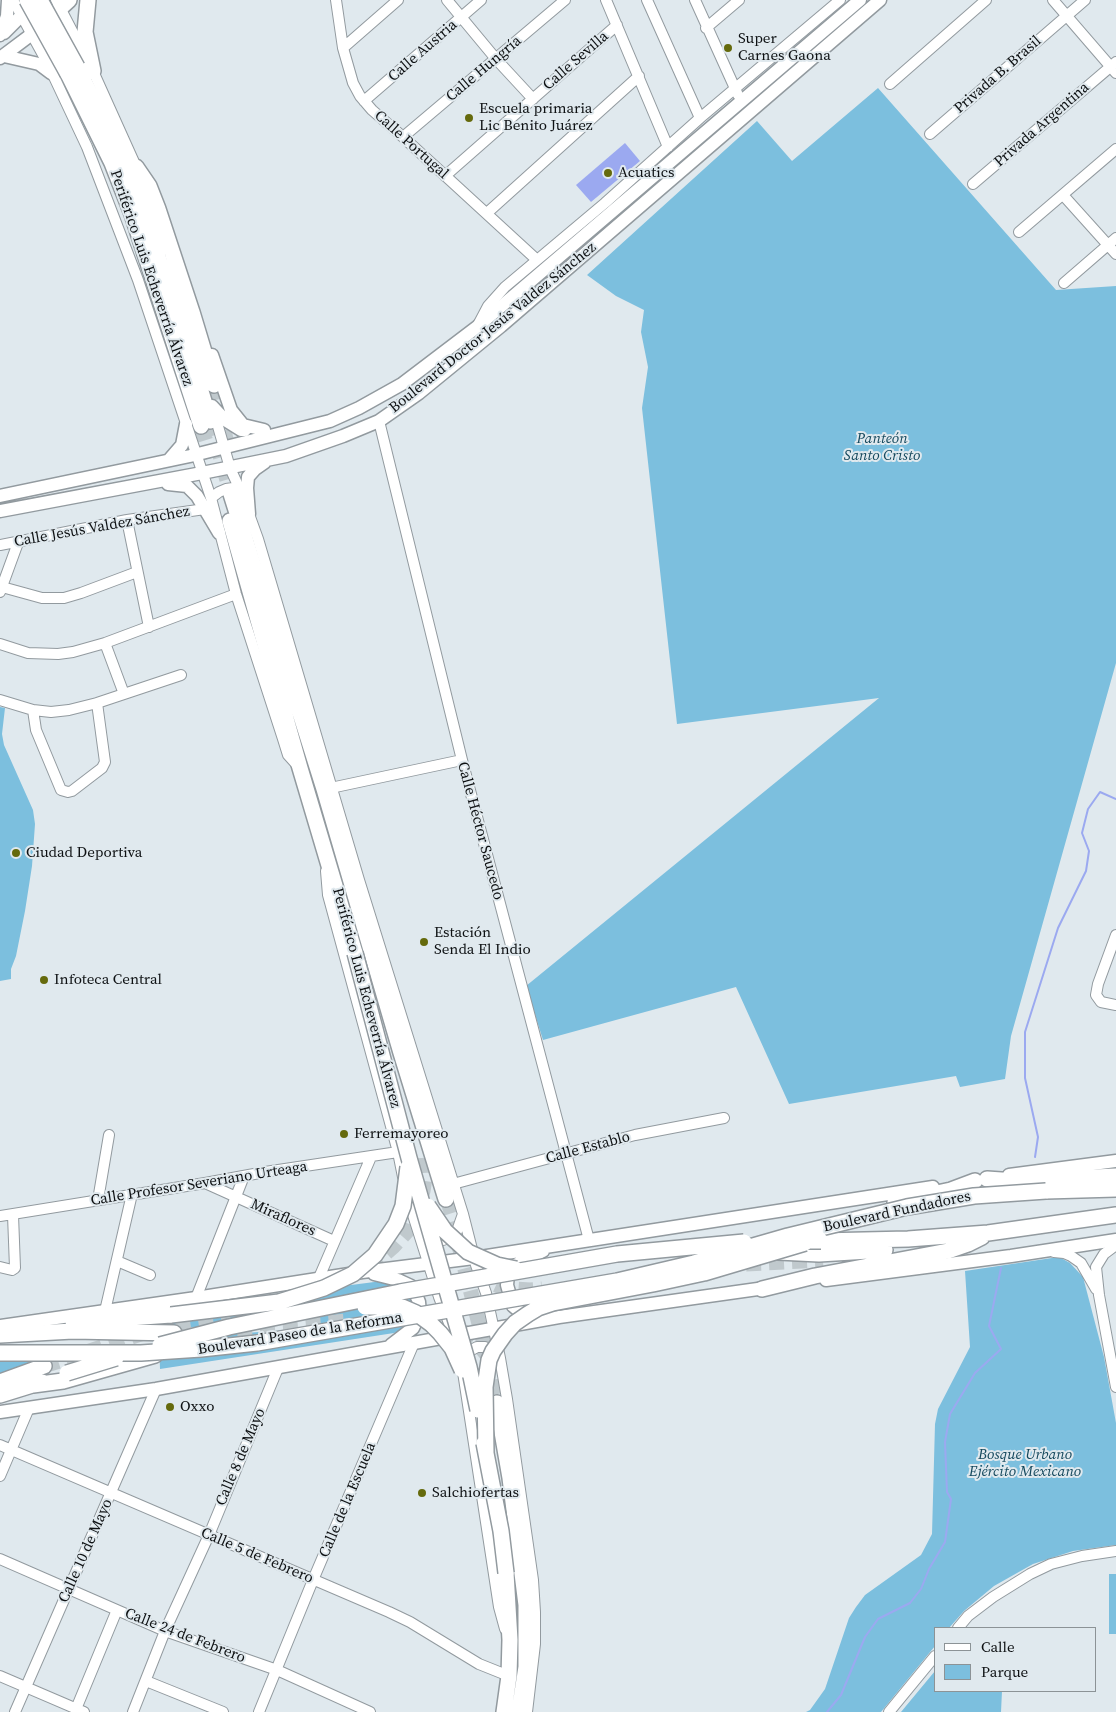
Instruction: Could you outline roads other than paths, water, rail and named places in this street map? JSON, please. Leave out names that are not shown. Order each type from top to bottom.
[{"type":"highway","name":"Periférico Luis Echeverría Álvarez","points":[[27,0],[94,101],[132,182],[177,312],[202,420]]},
{"type":"highway","points":[[22,15],[35,0]]},
{"type":"highway","name":"Periférico Luis Echeverría Álvarez","points":[[40,0],[73,71],[132,214],[166,321],[202,420]]},
{"type":"highway","points":[[88,0],[85,32],[93,70]]},
{"type":"highway","points":[[32,34],[62,3]]},
{"type":"highway","points":[[52,66],[92,135],[154,301],[166,321]]},
{"type":"highway","points":[[136,167],[150,190],[192,312],[214,385]]},
{"type":"highway","points":[[132,182],[145,206],[166,258]]},
{"type":"highway","name":"Periférico Luis Echeverría Álvarez","points":[[224,497],[244,516],[328,788],[401,1053],[448,1195]]},
{"type":"highway","name":"Periférico Luis Echeverría Álvarez","points":[[224,497],[300,768],[355,953],[403,1155],[418,1190],[469,1366],[501,1531],[506,1573],[510,1640],[509,1676],[504,1712]]},
{"type":"highway","points":[[401,1053],[403,1082],[424,1155]]},
{"type":"highway","points":[[0,1327],[171,1315],[279,1302],[324,1288],[353,1274],[375,1255],[396,1224],[404,1198],[403,1155]]},
{"type":"highway","points":[[800,1226],[938,1193],[981,1180],[1015,1178],[1045,1180],[1116,1176]]},
{"type":"highway","points":[[486,1453],[485,1387],[493,1351],[515,1323],[538,1308],[568,1300],[704,1273],[833,1235],[1045,1180]]},
{"type":"highway","name":"Boulevard Fundadores","points":[[466,1308],[654,1273],[788,1236],[907,1207],[974,1196],[1045,1180],[1116,1189]]},
{"type":"highway","points":[[418,1190],[445,1231],[468,1252],[497,1265],[527,1270],[651,1255],[749,1252],[819,1254],[890,1250],[963,1241]]},
{"type":"highway","name":"Boulevard Fundadores","points":[[461,1282],[617,1254],[658,1249],[741,1242],[908,1240],[1032,1228],[1116,1215]]},
{"type":"highway","points":[[823,1260],[911,1253],[951,1246],[988,1233]]},
{"type":"highway","points":[[762,1288],[948,1251],[968,1244],[988,1233]]},
{"type":"highway","name":"Boulevard Paseo de la Reforma","points":[[0,1395],[73,1375],[102,1362],[229,1327],[338,1304],[461,1282]]},
{"type":"highway","points":[[73,1375],[248,1328],[357,1308],[402,1306],[431,1324],[452,1348],[461,1366],[474,1419],[482,1434]]},
{"type":"highway","name":"Boulevard Paseo de la Reforma","points":[[0,1353],[141,1352],[218,1348],[466,1308]]},
{"type":"highway","points":[[0,1335],[73,1332],[174,1332]]},
{"type":"highway","points":[[0,1382],[44,1366]]},
{"type":"highway","points":[[497,1403],[511,1488],[526,1605],[526,1667],[519,1712]]},
{"type":"main road","points":[[0,36],[5,26],[8,0]]},
{"type":"main road","name":"Boulevard Doctor Jesús Valdez Sánchez","points":[[0,496],[196,454],[330,421],[359,408],[402,384],[477,327],[738,95],[832,15],[860,0]]},
{"type":"main road","name":"Boulevard Doctor Jesús Valdez Sánchez","points":[[0,511],[202,474],[271,459],[316,446],[379,421],[419,393],[501,326],[880,0]]},
{"type":"main road","points":[[0,36],[22,15]]},
{"type":"main road","points":[[2,57],[32,34]]},
{"type":"main road","points":[[2,57],[52,66]]},
{"type":"main road","points":[[150,190],[156,194],[166,215],[231,410],[243,425],[264,430]]},
{"type":"main road","points":[[169,460],[202,420],[224,420],[241,430],[301,429]]},
{"type":"main road","points":[[244,516],[248,477],[255,469],[271,459]]},
{"type":"main road","points":[[136,485],[168,484],[187,486],[196,496],[224,497],[219,533]]},
{"type":"main road","points":[[1045,1180],[1116,1161]]},
{"type":"main road","points":[[0,1327],[362,1272],[474,1258],[981,1180]]},
{"type":"main road","points":[[0,1412],[156,1389],[559,1317],[762,1288],[1043,1252],[1116,1240]]},
{"type":"main road","points":[[559,1245],[515,1265],[508,1275],[507,1285],[513,1306],[519,1311],[532,1316],[559,1317]]},
{"type":"main road","points":[[362,1272],[384,1275],[411,1286],[419,1302],[418,1320],[413,1328],[387,1348]]},
{"type":"street","points":[[13,0],[52,66]]},
{"type":"street","name":"Calle Portugal","points":[[336,0],[343,48],[353,83],[364,101],[537,260]]},
{"type":"street","points":[[343,48],[398,0]]},
{"type":"street","points":[[447,0],[496,59],[533,99]]},
{"type":"street","name":"Calle Austria","points":[[364,101],[481,0]]},
{"type":"street","name":"Calle Hungría","points":[[403,137],[565,0]]},
{"type":"street","points":[[606,0],[668,147]]},
{"type":"street","points":[[647,0],[700,118]]},
{"type":"street","points":[[695,0],[706,28],[747,114]]},
{"type":"street","points":[[706,28],[739,0]]},
{"type":"street","name":"Boulevard Doctor Jesús Valdez Sánchez","points":[[832,15],[840,0]]},
{"type":"street","points":[[890,84],[986,0]]},
{"type":"street","points":[[1053,0],[1114,67]]},
{"type":"street","name":"Privada B. Brasil","points":[[930,134],[1085,0]]},
{"type":"street","points":[[62,3],[136,167],[189,325],[202,420],[196,454],[202,474],[224,497]]},
{"type":"street","name":"Calle Sevilla","points":[[445,176],[616,25]]},
{"type":"street","points":[[80,45],[72,44],[54,51],[49,56],[52,66],[138,280],[202,420],[225,447],[230,468],[224,497]]},
{"type":"street","name":"Privada Argentina","points":[[973,184],[1114,67]]},
{"type":"street","points":[[487,213],[639,76]]},
{"type":"street","name":"Boulevard Doctor Jesús Valdez Sánchez","points":[[477,327],[488,306],[537,260],[605,204],[700,118],[738,95]]},
{"type":"street","points":[[1019,232],[1116,149]]},
{"type":"street","points":[[1063,195],[1116,254]]},
{"type":"street","points":[[1064,283],[1116,238]]},
{"type":"street","name":"Calle Héctor Saucedo","points":[[379,421],[462,760],[518,976],[567,1154],[588,1240]]},
{"type":"street","name":"Calle Jesús Valdez Sánchez","points":[[0,545],[127,520],[224,497]]},
{"type":"street","points":[[127,520],[149,627]]},
{"type":"street","points":[[219,533],[236,594],[288,755],[292,762],[300,768]]},
{"type":"street","points":[[19,540],[1,590],[42,598],[64,598],[137,572]]},
{"type":"street","points":[[0,644],[28,653],[58,654],[72,652],[105,643],[236,594]]},
{"type":"street","points":[[105,643],[124,694]]},
{"type":"street","points":[[0,700],[33,710],[60,711],[97,703],[181,675]]},
{"type":"street","points":[[33,710],[36,730],[57,782],[61,790],[68,792],[102,768],[105,762],[97,703]]},
{"type":"street","points":[[462,760],[328,788],[359,880],[448,1195],[463,1214],[474,1258],[486,1293],[500,1358],[528,1541],[535,1612],[533,1669],[527,1712]]},
{"type":"street","points":[[322,840],[328,895],[403,1155],[416,1227],[441,1304],[454,1337],[462,1366],[499,1607],[504,1627],[510,1640]]},
{"type":"street","points":[[1116,935],[1111,964],[1098,984],[1096,995],[1105,1004],[1116,1005]]},
{"type":"street","name":"Calle Establo","points":[[448,1195],[567,1154],[635,1134],[724,1118]]},
{"type":"street","points":[[98,1200],[109,1134]]},
{"type":"street","name":"Calle Profesor Severiano Urteaga","points":[[0,1216],[244,1176],[371,1157],[403,1155]]},
{"type":"street","points":[[318,1280],[371,1157]]},
{"type":"street","points":[[196,1298],[244,1176]]},
{"type":"street","name":"Miraflores","points":[[205,1183],[334,1240]]},
{"type":"street","points":[[105,1311],[132,1194]]},
{"type":"street","points":[[416,1227],[425,1235],[435,1240],[443,1240],[451,1237],[457,1231],[463,1214]]},
{"type":"street","points":[[0,1267],[12,1270],[16,1266],[13,1215]]},
{"type":"street","points":[[1116,1245],[1104,1254],[1096,1267],[1098,1295],[1116,1387]]},
{"type":"street","points":[[1043,1252],[1064,1253],[1082,1263],[1098,1295]]},
{"type":"street","points":[[117,1261],[150,1275]]},
{"type":"street","name":"Calle de la Escuela","points":[[259,1712],[414,1343]]},
{"type":"street","points":[[462,1366],[466,1353],[477,1348],[485,1348],[492,1351],[500,1358]]},
{"type":"street","name":"Calle 8 de Mayo","points":[[133,1712],[165,1631],[208,1535],[278,1368]]},
{"type":"street","name":"Calle 10 de Mayo","points":[[15,1712],[156,1389]]},
{"type":"street","points":[[0,1476],[29,1408]]},
{"type":"street","name":"Calle 5 de Febrero","points":[[0,1445],[410,1622],[480,1664],[509,1676]]},
{"type":"street","points":[[959,1627],[968,1616],[993,1597],[1018,1580],[1051,1564],[1082,1556],[1116,1551]]},
{"type":"street","name":"Calle 24 de Febrero","points":[[0,1560],[165,1631],[277,1670],[370,1712]]},
{"type":"street","points":[[0,1676],[80,1710],[117,1610]]},
{"type":"street","points":[[889,1712],[934,1657]]},
{"type":"street","points":[[146,1681],[223,1712]]},
{"type":"waterway","points":[[1035,1157],[1038,1137],[1025,1078],[1025,1032],[1058,928],[1086,871],[1089,851],[1082,833],[1088,809],[1100,792],[1116,799]]},
{"type":"waterway","points":[[827,1712],[841,1695],[865,1637],[878,1619],[910,1603],[921,1589],[929,1569],[945,1542],[951,1499],[947,1492],[945,1442],[950,1414],[975,1373],[1001,1349],[989,1326],[1001,1268]]},
{"type":"tunnel","points":[[214,385],[229,453]]},
{"type":"tunnel","points":[[210,421],[231,494]]},
{"type":"tunnel","points":[[201,426],[211,458]]},
{"type":"tunnel","points":[[369,1268],[394,1246],[411,1227],[423,1191],[425,1178],[424,1155]]},
{"type":"tunnel","points":[[447,1199],[461,1243]]},
{"type":"tunnel","points":[[459,1246],[487,1355],[497,1403]]},
{"type":"tunnel","points":[[746,1264],[823,1260]]},
{"type":"tunnel","points":[[478,1271],[492,1283],[503,1288],[542,1289]]},
{"type":"tunnel","points":[[44,1366],[159,1328],[230,1315]]},
{"type":"tunnel","points":[[419,1317],[443,1320],[459,1328],[477,1343],[487,1355]]},
{"type":"tunnel","points":[[237,1330],[346,1321]]},
{"type":"place","name":"Super Carnes Gaona","points":[[728,48]]},
{"type":"place","name":"Escuela primaria Lic Benito Juárez","points":[[469,118]]},
{"type":"place","name":"Acuatics","points":[[608,173]]},
{"type":"place","name":"Ciudad Deportiva","points":[[16,853]]},
{"type":"place","name":"Estación Senda El Indio","points":[[424,942]]},
{"type":"place","name":"Infoteca Central","points":[[44,980]]},
{"type":"place","name":"Ferremayoreo","points":[[344,1134]]},
{"type":"place","name":"Oxxo","points":[[170,1407]]},
{"type":"place","name":"Salchiofertas","points":[[422,1493]]},
{"type":"park label","name":"Panteón Santo Cristo","points":[[882,448]]},
{"type":"park label","name":"Bosque Urbano Ejército Mexicano","points":[[1025,1464]]}]
